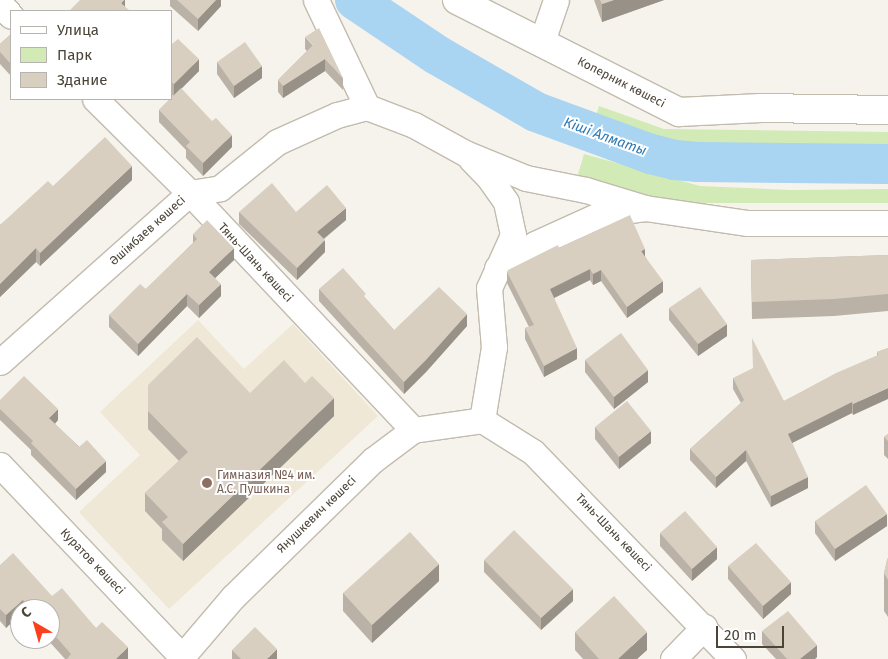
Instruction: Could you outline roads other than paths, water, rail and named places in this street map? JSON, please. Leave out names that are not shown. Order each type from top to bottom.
[{"type":"street","points":[[316,0],[366,107],[414,125],[465,153],[526,178],[586,190],[645,208],[748,223],[888,224]]},
{"type":"street","name":"Коперник көшесі","points":[[458,0],[542,41],[624,86],[679,112],[761,108],[888,110]]},
{"type":"street","points":[[542,41],[556,0]]},
{"type":"street","points":[[0,4],[10,15]]},
{"type":"street","name":"Тянь-Шань көшесі","points":[[96,100],[190,194],[413,430]]},
{"type":"street","name":"Әшімбаев көшесі","points":[[0,362],[190,194],[220,188],[277,142],[337,115],[366,107]]},
{"type":"street","points":[[465,153],[490,179],[506,202],[512,235],[489,288],[494,347],[482,420]]},
{"type":"street","points":[[497,268],[535,244],[601,214],[645,208]]},
{"type":"street","name":"Тянь-Шань көшесі","points":[[482,420],[534,452],[733,659]]},
{"type":"street","name":"Янушкевич көшесі","points":[[182,658],[233,597],[373,460],[413,430],[482,420]]},
{"type":"street","name":"Куратов көшесі","points":[[0,465],[182,658]]},
{"type":"street","points":[[673,659],[704,627]]},
{"type":"waterway","name":"Кіші Алматы","points":[[355,0],[437,55],[536,112],[651,154],[675,160],[698,162],[888,164]]},
{"type":"place","name":"Гимназия №4 им. А.С. Пушкина","points":[[207,483]]}]
